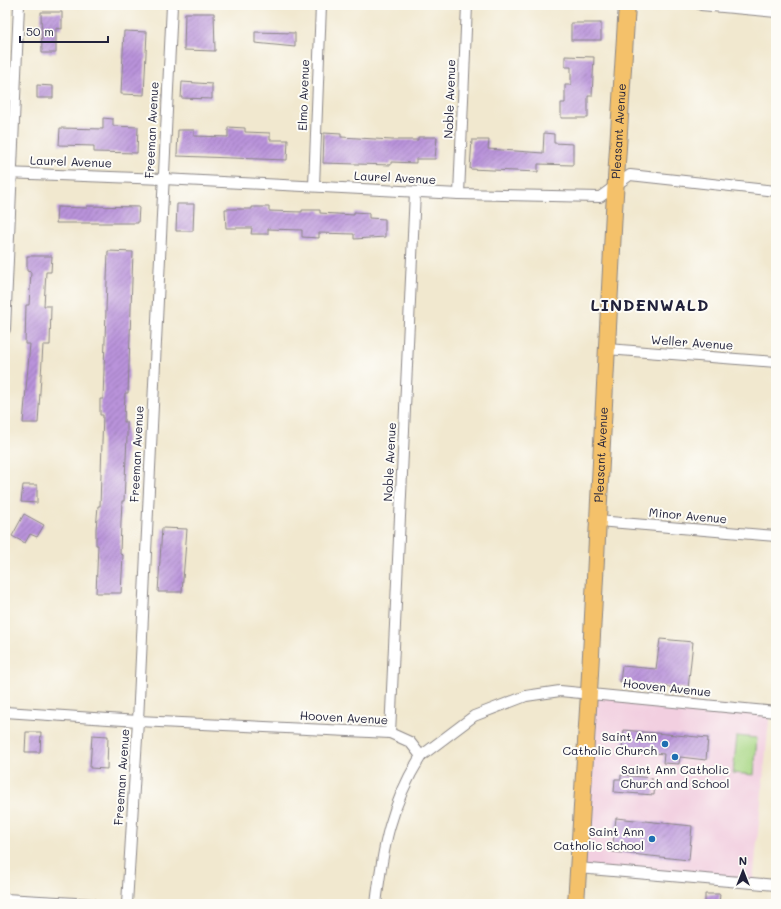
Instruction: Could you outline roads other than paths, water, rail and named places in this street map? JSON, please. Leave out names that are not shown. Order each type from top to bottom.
[{"type":"main road","name":"Pleasant Avenue","points":[[576,904],[627,5]]},
{"type":"street","points":[[5,329],[9,173],[19,5]]},
{"type":"street","name":"Freeman Avenue","points":[[127,904],[138,721],[172,5]]},
{"type":"street","name":"Elmo Avenue","points":[[314,186],[321,5]]},
{"type":"street","name":"Noble Avenue","points":[[459,194],[467,5]]},
{"type":"street","points":[[701,5],[776,12]]},
{"type":"street","name":"Laurel Avenue","points":[[9,173],[314,186],[459,194],[600,197],[630,175],[776,191]]},
{"type":"street","name":"Noble Avenue","points":[[390,733],[416,192]]},
{"type":"street","name":"Weller Avenue","points":[[607,349],[776,362]]},
{"type":"street","name":"Minor Avenue","points":[[598,521],[776,536]]},
{"type":"street","name":"Hooven Avenue","points":[[5,712],[138,721],[390,733],[410,742],[421,756],[474,716],[526,696],[560,691],[776,712]]},
{"type":"street","points":[[376,904],[381,861],[388,828],[406,779],[421,756]]},
{"type":"street","points":[[578,868],[776,885]]},
{"type":"street","points":[[5,898],[92,904]]},
{"type":"place","name":"Saint Ann Catholic Church","points":[[665,744]]},
{"type":"place","name":"Saint Ann Catholic Church and School","points":[[675,757]]},
{"type":"place","name":"Saint Ann Catholic School","points":[[652,839]]},
{"type":"district","name":"LINDENWALD","points":[[650,305]]}]
